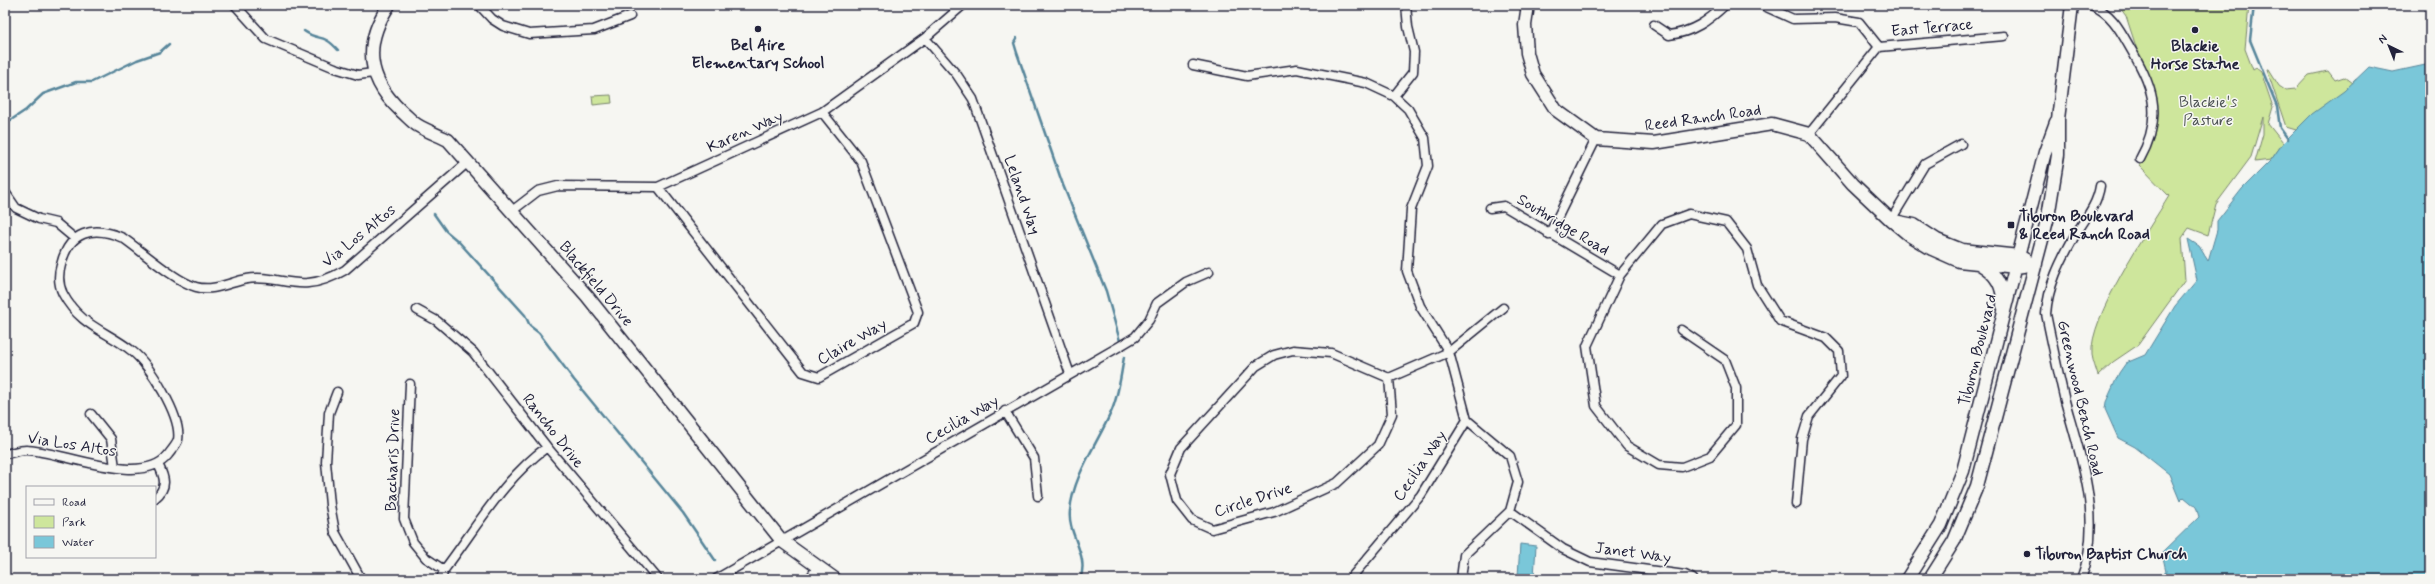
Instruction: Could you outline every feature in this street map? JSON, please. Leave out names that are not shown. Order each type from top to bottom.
[{"type":"street","points":[[235,5],[266,39],[335,68],[358,75],[373,74]]},
{"type":"street","name":"Blackfield Drive","points":[[389,5],[374,35],[371,54],[373,74],[390,100],[417,125],[448,140],[587,296],[782,541],[835,579]]},
{"type":"street","points":[[480,5],[492,19],[503,26],[529,34],[594,30],[630,16]]},
{"type":"street","name":"Karen Way","points":[[512,211],[538,191],[558,186],[658,187],[822,112],[924,38],[963,5]]},
{"type":"street","points":[[1394,96],[1413,72],[1414,52],[1408,27],[1406,5]]},
{"type":"street","points":[[1528,5],[1526,48],[1533,74],[1556,110],[1596,139],[1549,235]]},
{"type":"street","points":[[1654,25],[1669,35],[1683,33],[1708,22],[1725,5]]},
{"type":"street","points":[[1762,5],[1793,19],[1835,18],[1859,22],[1879,48]]},
{"type":"street","name":"Tiburon Boulevard","points":[[1930,579],[1954,541],[1977,486],[2036,264],[2055,177],[2059,148],[2058,119],[2072,5]]},
{"type":"street","points":[[2091,5],[2102,10],[2113,19],[2150,84],[2153,99],[2154,119],[2149,142],[2140,159]]},
{"type":"street","name":"East Terrace","points":[[1809,134],[1879,48],[2004,36]]},
{"type":"street","name":"Leland Way","points":[[924,38],[957,75],[973,99],[1070,374]]},
{"type":"street","name":"Cecilia Way","points":[[1193,65],[1248,76],[1297,68],[1366,83],[1394,96],[1408,109],[1425,138],[1428,166],[1411,209],[1407,270],[1420,306],[1449,352],[1467,420],[1420,495],[1350,579]]},
{"type":"street","name":"Claire Way","points":[[658,187],[803,372],[819,377],[914,323],[918,312],[861,161],[822,112]]},
{"type":"street","name":"Tiburon Boulevard","points":[[1907,579],[1931,542],[1956,489],[1972,440],[2045,152],[2058,119]]},
{"type":"street","name":"Reed Ranch Road","points":[[1596,139],[1654,143],[1772,124],[1809,134]]},
{"type":"street","points":[[1809,134],[1853,184],[1909,235],[1932,249],[1959,261],[1978,263],[2017,262]]},
{"type":"street","points":[[1891,220],[1925,164],[1961,144]]},
{"type":"street","name":"Via Los Altos","points":[[74,238],[88,232],[113,233],[123,238],[182,281],[196,287],[209,289],[247,279],[272,278],[306,283],[330,278],[344,270],[468,162]]},
{"type":"street","name":"Greenwood Beach Road","points":[[2081,579],[2089,554],[2091,536],[2089,498],[2046,314],[2047,299],[2052,282],[2098,196],[2100,186]]},
{"type":"street","points":[[5,192],[16,208],[39,219],[56,223],[74,238],[63,255],[58,276],[63,293],[75,312],[97,330],[132,351],[145,364],[177,420],[178,440],[168,456],[158,464],[165,478],[165,486],[156,497]]},
{"type":"street","name":"Southridge Road","points":[[1490,208],[1504,206],[1549,235],[1620,275]]},
{"type":"street","points":[[1681,330],[1725,360],[1736,388],[1736,425],[1710,456],[1682,467],[1659,465],[1627,446],[1596,406],[1587,346],[1620,275],[1662,224],[1689,214],[1726,222],[1747,249],[1757,285],[1780,321],[1826,338],[1839,351],[1841,376],[1809,416],[1802,439],[1796,504]]},
{"type":"street","points":[[1891,220],[1914,225],[1937,240],[1962,250],[2017,262],[2036,264]]},
{"type":"street","points":[[1978,263],[1990,270],[2000,284],[2003,303],[2002,321]]},
{"type":"street","name":"Cecilia Way","points":[[716,579],[1134,337],[1149,320],[1157,303],[1186,282],[1209,272]]},
{"type":"street","points":[[1389,378],[1449,352],[1503,308]]},
{"type":"street","name":"Rancho Drive","points":[[417,310],[437,321],[472,352],[547,447],[658,579]]},
{"type":"street","name":"Circle Drive","points":[[1293,350],[1331,352],[1389,378],[1392,414],[1378,445],[1337,483],[1274,512],[1212,529],[1192,520],[1177,501],[1170,474],[1181,448],[1256,366],[1274,355],[1293,350]]},
{"type":"street","name":"Baccharis Drive","points":[[410,384],[404,519],[413,542],[426,558],[444,570]]},
{"type":"street","points":[[338,392],[329,413],[326,462],[330,505],[335,532],[361,579]]},
{"type":"street","points":[[1005,412],[1034,458],[1038,496]]},
{"type":"street","points":[[91,414],[111,439],[115,467]]},
{"type":"street","points":[[1461,579],[1464,555],[1510,511],[1518,482],[1510,456],[1467,420]]},
{"type":"street","points":[[441,579],[444,570],[512,479],[530,459],[547,447]]},
{"type":"street","name":"Via Los Altos","points":[[5,454],[26,450],[95,465],[115,467],[140,468],[158,464]]},
{"type":"street","name":"Janet Way","points":[[1510,511],[1563,549],[1590,562],[1685,575],[1693,579]]},
{"type":"street","points":[[809,579],[818,567]]},
{"type":"green space","name":"Blackie's Pasture","points":[[2118,5],[2249,5],[2245,49],[2253,70],[2256,68],[2261,72],[2273,107],[2268,124],[2283,143],[2271,160],[2255,162],[2263,134],[2263,117],[2251,157],[2216,204],[2208,235],[2189,228],[2182,238],[2185,280],[2138,345],[2113,362],[2098,376],[2092,355],[2093,339],[2100,319],[2109,297],[2169,196],[2140,166],[2140,159],[2145,150],[2153,99],[2126,16]]},
{"type":"green space","points":[[2267,70],[2269,70],[2279,86],[2285,90],[2296,89],[2309,75],[2328,71],[2335,80],[2344,77],[2352,83],[2356,79],[2361,82],[2296,130],[2286,127]]},
{"type":"green space","points":[[611,95],[612,103],[593,105],[592,96]]},
{"type":"water","points":[[2430,64],[2430,579],[2154,579],[2166,571],[2162,553],[2199,517],[2196,507],[2184,497],[2180,501],[2169,474],[2135,447],[2118,438],[2105,409],[2106,402],[2119,373],[2126,363],[2145,355],[2175,306],[2197,280],[2188,239],[2199,246],[2208,261],[2217,230],[2217,221],[2242,189],[2271,160],[2283,143],[2312,114],[2344,91],[2369,67],[2393,72]]},
{"type":"water","points":[[1520,544],[1536,546],[1534,577],[1518,576]]},
{"type":"waterway","points":[[2254,5],[2250,40],[2277,106],[2280,128],[2288,139]]},
{"type":"waterway","points":[[304,31],[328,41],[338,50]]},
{"type":"waterway","points":[[1017,38],[1014,43],[1017,53],[1063,185],[1106,291],[1120,341]]},
{"type":"waterway","points":[[5,124],[26,110],[43,94],[76,82],[92,82],[137,60],[160,52],[169,44]]},
{"type":"waterway","points":[[434,214],[446,231],[459,242],[525,315],[530,326],[539,333],[574,380],[683,513],[715,560]]},
{"type":"waterway","points":[[1080,579],[1082,562],[1070,520],[1072,498],[1081,472],[1112,410],[1120,384],[1124,357]]},
{"type":"place","name":"Bel Aire Elementary School","points":[[758,29]]},
{"type":"place","name":"Blackie Horse Statue","points":[[2195,30]]},
{"type":"place","name":"Tiburon Boulevard & Reed Ranch Road","points":[[2011,225]]},
{"type":"place","name":"Tiburon Baptist Church","points":[[2027,554]]}]
